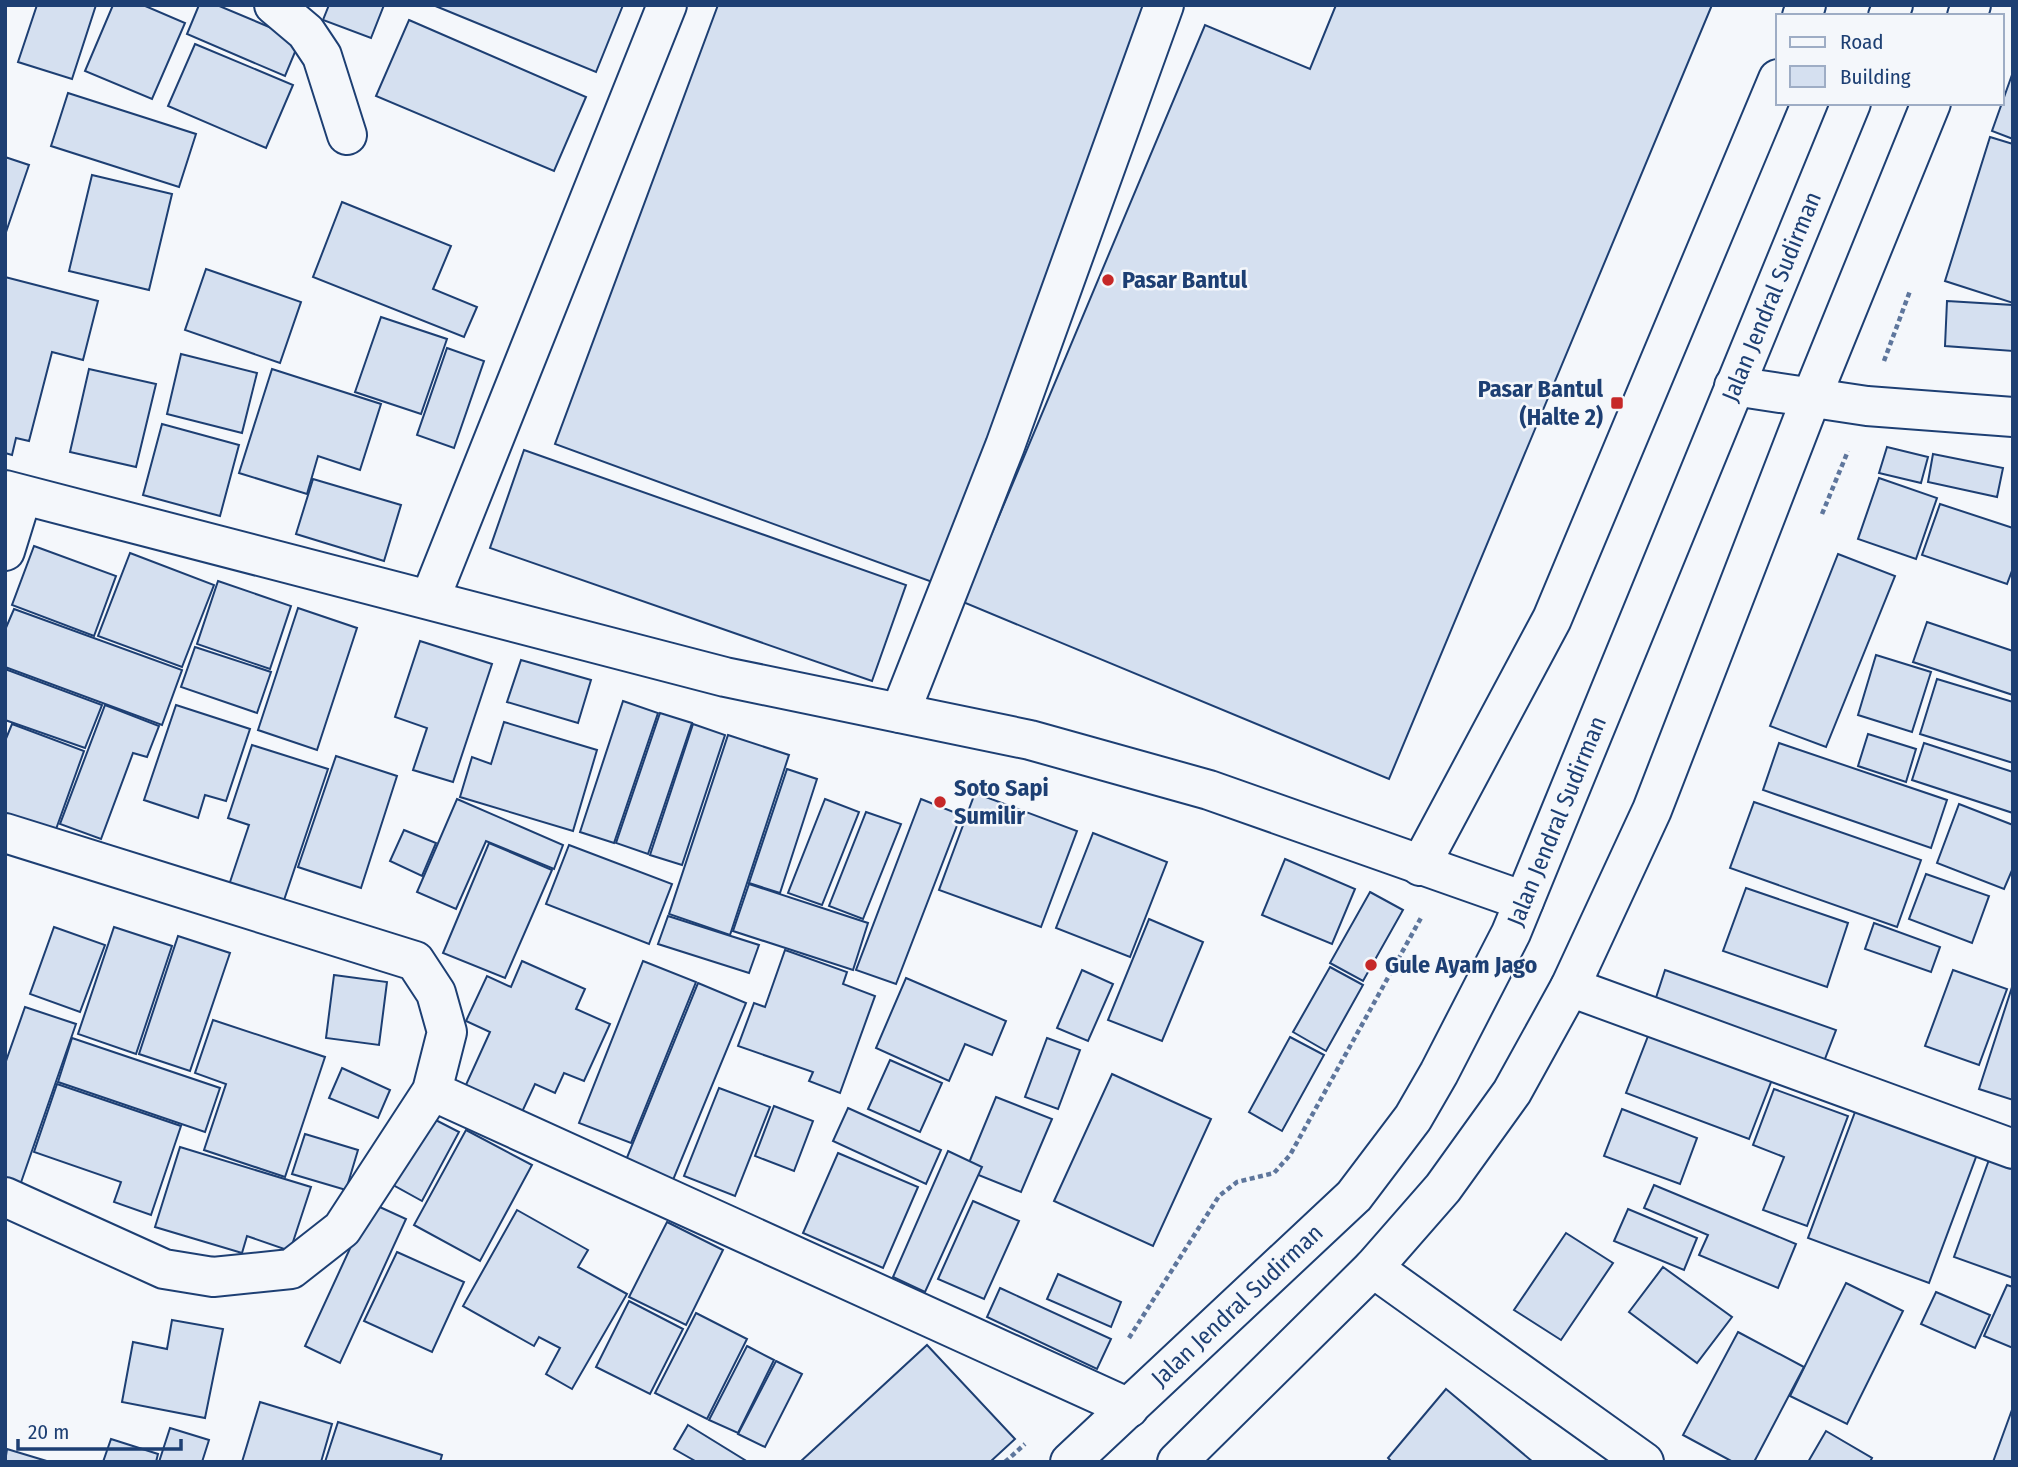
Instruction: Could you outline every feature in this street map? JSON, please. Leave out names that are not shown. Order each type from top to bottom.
[{"type":"street","points":[[274,5],[306,32],[323,56],[347,135]]},
{"type":"street","points":[[430,599],[667,5]]},
{"type":"street","points":[[900,713],[1005,446],[1164,5]]},
{"type":"street","points":[[1434,871],[1552,620],[1776,84]]},
{"type":"street","name":"Jalan Jendral Sudirman","points":[[1070,1462],[1319,1231],[1381,1164],[1413,1118],[1473,1012],[1524,901],[1851,105]]},
{"type":"street","points":[[1177,1462],[1373,1268],[1443,1188],[1512,1092],[1570,986],[1652,810],[1812,397],[1930,105]]},
{"type":"street","points":[[1734,386],[1867,406],[2013,417]]},
{"type":"street","points":[[5,551],[14,493],[725,677],[1030,740],[1209,790],[1524,901]]},
{"type":"street","points":[[5,833],[415,961],[436,993],[447,1032],[432,1091],[342,1229],[291,1269],[213,1277],[163,1269],[5,1197]]},
{"type":"street","points":[[1570,986],[2013,1149]]},
{"type":"street","points":[[432,1091],[1129,1408]]},
{"type":"street","points":[[1373,1268],[1644,1462]]},
{"type":"path","points":[[1088,1389],[1111,1365],[1219,1196],[1237,1182],[1274,1173],[1290,1155],[1417,923],[1434,871]]},
{"type":"path","points":[[1005,1462],[1026,1443]]},
{"type":"building","points":[[37,5],[96,5],[72,79],[18,62]]},
{"type":"building","points":[[113,5],[143,5],[185,23],[152,99],[85,71]]},
{"type":"building","points":[[199,5],[217,5],[300,40],[285,76],[187,34]]},
{"type":"building","points":[[329,5],[384,5],[371,38],[323,20]]},
{"type":"building","points":[[433,5],[623,5],[596,72]]},
{"type":"building","points":[[718,5],[1149,5],[935,583],[555,444]]},
{"type":"building","name":"Pasar Bantul","points":[[1336,5],[1712,5],[1389,779],[963,602],[1205,25],[1310,69]]},
{"type":"building","points":[[409,20],[586,97],[554,171],[376,96]]},
{"type":"building","points":[[195,44],[293,85],[266,148],[168,106]]},
{"type":"building","points":[[2013,72],[2013,139],[1992,131],[2001,105],[2004,105]]},
{"type":"building","points":[[68,93],[196,134],[179,187],[51,146]]},
{"type":"building","points":[[1990,137],[2013,144],[2013,303],[1945,281]]},
{"type":"building","points":[[5,157],[29,165],[5,235]]},
{"type":"building","points":[[92,175],[172,194],[149,290],[69,271]]},
{"type":"building","points":[[342,202],[451,246],[433,289],[477,307],[464,337],[313,277]]},
{"type":"building","points":[[206,269],[301,302],[280,363],[185,330]]},
{"type":"building","points":[[5,277],[98,301],[83,360],[52,352],[29,441],[16,438],[12,455],[5,453]]},
{"type":"building","points":[[1947,301],[2013,305],[2013,351],[1945,346]]},
{"type":"building","points":[[381,317],[447,339],[421,414],[355,392]]},
{"type":"building","points":[[447,348],[484,361],[454,448],[417,435]]},
{"type":"building","points":[[181,354],[257,373],[242,433],[167,414]]},
{"type":"building","points":[[89,369],[156,384],[136,467],[70,452]]},
{"type":"building","points":[[272,369],[381,404],[360,470],[318,456],[307,494],[239,473]]},
{"type":"building","points":[[162,424],[239,445],[220,516],[143,495]]},
{"type":"building","points":[[1887,447],[1928,457],[1921,483],[1879,473]]},
{"type":"building","points":[[524,450],[906,585],[872,681],[490,548]]},
{"type":"building","points":[[1933,454],[2003,468],[1997,497],[1928,482]]},
{"type":"building","points":[[1879,478],[1937,498],[1916,559],[1858,539]]},
{"type":"building","points":[[313,479],[401,505],[384,561],[296,534]]},
{"type":"building","points":[[1940,504],[2013,528],[2013,568],[2007,584],[1922,555]]},
{"type":"building","points":[[34,546],[116,576],[94,636],[12,605]]},
{"type":"building","points":[[130,553],[214,585],[182,667],[98,636]]},
{"type":"building","points":[[1838,554],[1895,576],[1826,747],[1770,726]]},
{"type":"building","points":[[218,581],[291,606],[270,669],[197,644]]},
{"type":"building","points":[[298,608],[357,628],[317,750],[258,730]]},
{"type":"building","points":[[14,609],[182,670],[162,725],[5,667],[5,630]]},
{"type":"building","points":[[1927,622],[2013,651],[2013,695],[1913,662]]},
{"type":"building","points":[[420,641],[492,664],[453,782],[413,770],[427,728],[395,717]]},
{"type":"building","points":[[195,647],[271,672],[257,713],[181,687]]},
{"type":"building","points":[[1876,655],[1931,672],[1912,732],[1858,715]]},
{"type":"building","points":[[521,660],[591,680],[578,723],[507,702]]},
{"type":"building","points":[[5,669],[102,705],[85,748],[5,720]]},
{"type":"building","points":[[1937,679],[2013,702],[2013,763],[1920,734]]},
{"type":"building","points":[[623,701],[658,713],[614,843],[580,832]]},
{"type":"building","points":[[105,705],[159,726],[147,757],[133,753],[101,839],[60,824]]},
{"type":"building","points":[[176,705],[250,729],[226,801],[205,795],[198,818],[144,800]]},
{"type":"building","points":[[660,713],[692,723],[648,854],[616,843]]},
{"type":"building","points":[[504,722],[597,750],[573,831],[460,797],[472,757],[491,764]]},
{"type":"building","points":[[12,724],[84,751],[55,832],[5,813],[5,741]]},
{"type":"building","points":[[693,724],[725,735],[682,865],[650,855]]},
{"type":"building","points":[[1868,734],[1916,749],[1906,782],[1858,766]]},
{"type":"building","points":[[728,735],[789,755],[730,935],[669,914]]},
{"type":"building","points":[[1779,743],[1947,800],[1931,848],[1763,790]]},
{"type":"building","points":[[1924,743],[2013,772],[2013,813],[1912,780]]},
{"type":"building","points":[[252,745],[328,769],[280,912],[226,894],[249,825],[228,818]]},
{"type":"building","points":[[336,756],[397,776],[361,888],[298,867]]},
{"type":"building","points":[[787,769],[817,779],[780,893],[749,883]]},
{"type":"building","points":[[975,793],[1077,831],[1041,927],[939,890]]},
{"type":"building","points":[[457,799],[563,845],[554,869],[486,841],[456,909],[417,892]]},
{"type":"building","points":[[825,799],[859,812],[822,905],[788,893]]},
{"type":"building","points":[[921,799],[961,815],[896,984],[856,970]]},
{"type":"building","points":[[1754,802],[1921,860],[1897,927],[1730,868]]},
{"type":"building","points":[[1959,804],[2013,825],[2013,868],[2004,889],[1937,863]]},
{"type":"building","points":[[866,812],[901,824],[863,919],[829,906]]},
{"type":"building","points":[[404,830],[436,843],[422,876],[390,861]]},
{"type":"building","points":[[1093,833],[1167,862],[1130,957],[1056,928]]},
{"type":"building","points":[[489,843],[552,870],[505,978],[443,953]]},
{"type":"building","points":[[569,845],[672,884],[649,944],[546,904]]},
{"type":"building","points":[[1285,859],[1355,889],[1332,944],[1262,915]]},
{"type":"building","points":[[1926,874],[1989,896],[1972,943],[1909,919]]},
{"type":"building","points":[[749,884],[868,923],[853,970],[733,931]]},
{"type":"building","points":[[1746,888],[1848,923],[1827,987],[1723,951]]},
{"type":"building","points":[[1370,892],[1403,910],[1363,981],[1330,963]]},
{"type":"building","points":[[668,916],[759,945],[749,973],[658,944]]},
{"type":"building","points":[[1149,919],[1203,942],[1162,1041],[1108,1020]]},
{"type":"building","points":[[1874,923],[1940,947],[1931,972],[1865,949]]},
{"type":"building","points":[[54,927],[105,945],[80,1012],[30,994]]},
{"type":"building","points":[[114,927],[172,946],[136,1054],[78,1034]]},
{"type":"building","points":[[178,936],[230,953],[190,1071],[139,1054]]},
{"type":"building","points":[[785,950],[847,972],[843,984],[875,996],[840,1093],[809,1081],[813,1072],[738,1046],[754,1003],[765,1007]]},
{"type":"building","points":[[522,961],[585,989],[576,1009],[610,1024],[584,1081],[564,1073],[555,1093],[535,1084],[522,1112],[465,1087],[490,1032],[466,1021],[487,976],[511,987]]},
{"type":"building","points":[[643,961],[696,982],[631,1143],[579,1123]]},
{"type":"building","points":[[1330,967],[1363,985],[1326,1051],[1293,1032]]},
{"type":"building","points":[[1082,970],[1113,984],[1088,1041],[1057,1028]]},
{"type":"building","points":[[1665,970],[1836,1030],[1823,1064],[1654,1004]]},
{"type":"building","points":[[1953,970],[2007,989],[1979,1065],[1925,1046]]},
{"type":"building","points":[[334,975],[387,982],[379,1045],[326,1038]]},
{"type":"building","points":[[906,978],[1006,1021],[992,1055],[965,1044],[949,1081],[876,1048]]},
{"type":"building","points":[[698,983],[746,1003],[673,1180],[626,1160]]},
{"type":"building","points":[[2013,984],[2013,1100],[1979,1089]]},
{"type":"building","points":[[25,1007],[76,1024],[18,1191],[5,1186],[5,1064]]},
{"type":"building","points":[[213,1020],[325,1057],[285,1177],[204,1150],[226,1084],[195,1073]]},
{"type":"building","points":[[1650,1031],[1773,1077],[1749,1139],[1626,1093]]},
{"type":"building","points":[[1290,1037],[1324,1055],[1282,1131],[1249,1112]]},
{"type":"building","points":[[72,1038],[220,1088],[205,1132],[58,1082]]},
{"type":"building","points":[[1047,1038],[1080,1050],[1058,1109],[1025,1097]]},
{"type":"building","points":[[890,1060],[942,1083],[920,1132],[868,1109]]},
{"type":"building","points":[[342,1068],[390,1090],[378,1118],[329,1098]]},
{"type":"building","points":[[1112,1074],[1211,1119],[1153,1246],[1054,1201]]},
{"type":"building","points":[[57,1084],[181,1126],[151,1215],[114,1202],[121,1182],[34,1152]]},
{"type":"building","points":[[719,1088],[770,1107],[735,1196],[684,1176]]},
{"type":"building","points":[[1774,1089],[1848,1116],[1807,1226],[1763,1210],[1784,1157],[1753,1145]]},
{"type":"building","points":[[996,1097],[1052,1119],[1021,1192],[966,1170]]},
{"type":"building","points":[[1858,1104],[1979,1149],[1929,1283],[1808,1238]]},
{"type":"building","points":[[774,1106],[813,1121],[794,1171],[755,1156]]},
{"type":"building","points":[[848,1108],[941,1150],[926,1184],[833,1141]]},
{"type":"building","points":[[1622,1109],[1697,1138],[1680,1184],[1604,1156]]},
{"type":"building","points":[[422,1113],[459,1132],[422,1201],[386,1181]]},
{"type":"building","points":[[466,1130],[532,1165],[480,1261],[414,1225]]},
{"type":"building","points":[[305,1134],[358,1150],[346,1190],[292,1174]]},
{"type":"building","points":[[180,1147],[311,1187],[290,1251],[247,1236],[242,1253],[155,1227]]},
{"type":"building","points":[[948,1151],[982,1167],[925,1292],[893,1277]]},
{"type":"building","points":[[838,1153],[918,1187],[883,1268],[803,1233]]},
{"type":"building","points":[[1990,1157],[2013,1165],[2013,1278],[1954,1257]]},
{"type":"building","points":[[1654,1185],[1796,1244],[1778,1288],[1699,1255],[1708,1235],[1644,1208]]},
{"type":"building","points":[[973,1201],[1019,1221],[984,1299],[938,1279]]},
{"type":"building","points":[[371,1203],[406,1219],[340,1363],[305,1346]]},
{"type":"building","points":[[1628,1209],[1697,1238],[1684,1270],[1614,1241]]},
{"type":"building","points":[[517,1210],[588,1250],[578,1267],[627,1294],[572,1389],[546,1374],[560,1348],[539,1337],[534,1346],[463,1306]]},
{"type":"building","points":[[667,1222],[723,1250],[686,1325],[629,1297]]},
{"type":"building","points":[[1566,1233],[1613,1263],[1561,1340],[1514,1310]]},
{"type":"building","points":[[397,1252],[464,1282],[432,1352],[364,1321]]},
{"type":"building","points":[[1663,1267],[1732,1317],[1697,1363],[1629,1312]]},
{"type":"building","points":[[1058,1274],[1121,1302],[1111,1327],[1047,1299]]},
{"type":"building","points":[[1846,1283],[1903,1311],[1847,1424],[1790,1396]]},
{"type":"building","points":[[2007,1285],[2013,1287],[2013,1348],[1984,1336]]},
{"type":"building","points":[[1000,1288],[1111,1339],[1097,1369],[987,1317]]},
{"type":"building","points":[[1936,1292],[1990,1315],[1975,1348],[1921,1324]]},
{"type":"building","points":[[629,1301],[683,1329],[650,1394],[596,1367]]},
{"type":"building","points":[[696,1313],[747,1339],[707,1419],[655,1393]]},
{"type":"building","points":[[172,1320],[223,1329],[205,1418],[122,1402],[133,1342],[167,1349]]},
{"type":"building","points":[[1738,1332],[1804,1367],[1754,1462],[1733,1462],[1683,1435]]},
{"type":"building","points":[[927,1345],[1015,1439],[990,1462],[800,1462]]},
{"type":"building","points":[[747,1346],[774,1360],[738,1433],[709,1420]]},
{"type":"building","points":[[776,1361],[802,1374],[765,1447],[738,1434]]},
{"type":"building","points":[[1446,1389],[1533,1462],[1392,1462],[1388,1458]]},
{"type":"building","points":[[260,1402],[332,1424],[321,1462],[242,1462]]},
{"type":"building","points":[[2013,1407],[2013,1462],[1993,1462]]},
{"type":"building","points":[[338,1422],[442,1455],[440,1462],[325,1462]]},
{"type":"building","points":[[688,1425],[748,1462],[697,1462],[674,1449]]},
{"type":"building","points":[[170,1428],[209,1440],[202,1462],[159,1462]]},
{"type":"building","points":[[1826,1431],[1872,1458],[1870,1462],[1808,1462]]},
{"type":"building","points":[[111,1439],[158,1454],[156,1462],[103,1462]]},
{"type":"building","points":[[7,1449],[50,1462],[5,1462]]},
{"type":"place","name":"Pasar Bantul","points":[[1108,280]]},
{"type":"place","name":"Pasar Bantul (Halte 2)","points":[[1617,403]]},
{"type":"place","name":"Soto Sapi Sumilir","points":[[940,802]]},
{"type":"place","name":"Gule Ayam Jago","points":[[1371,965]]}]
